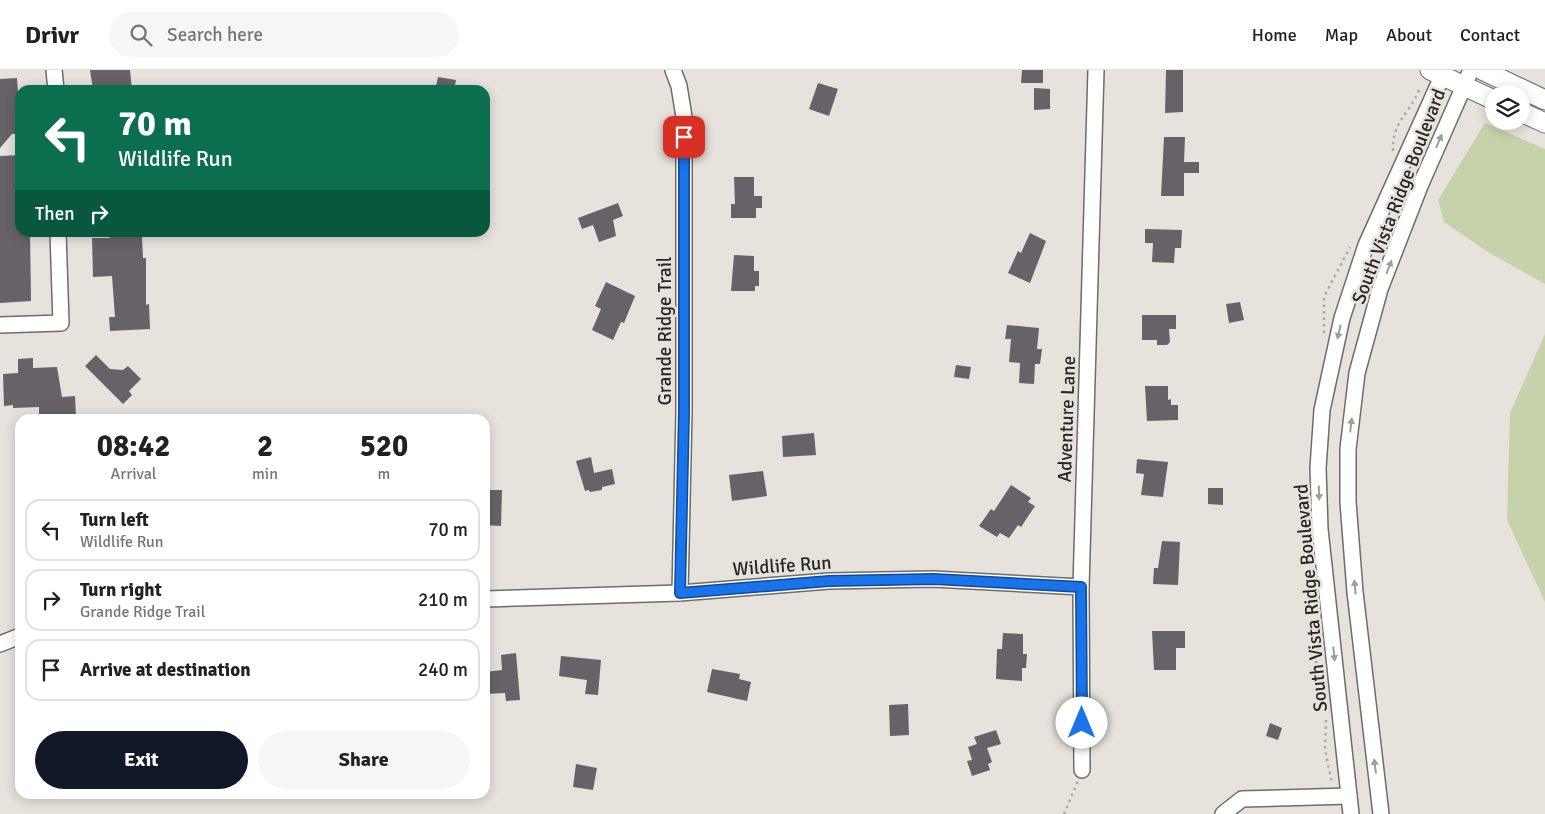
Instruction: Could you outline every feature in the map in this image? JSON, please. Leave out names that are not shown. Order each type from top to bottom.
[{"type":"main road","points":[[1482,70],[1545,100]]},
{"type":"main road","points":[[1439,72],[1467,78],[1485,93]]},
{"type":"main road","points":[[1530,116],[1545,123]]},
{"type":"street","points":[[54,70],[56,85]]},
{"type":"street","name":"Adventure Lane","points":[[1082,770],[1081,587],[1096,70]]},
{"type":"street","name":"Grande Ridge Trail","points":[[674,71],[681,96],[684,117],[684,411],[680,593]]},
{"type":"street","name":"South Vista Ridge Boulevard","points":[[1351,814],[1320,530],[1318,468],[1322,410],[1342,318],[1366,245],[1439,72]]},
{"type":"street","name":"South Vista Ridge Boulevard","points":[[1381,814],[1355,592],[1348,502],[1348,449],[1357,373],[1380,289],[1467,78]]},
{"type":"street","points":[[0,325],[61,323],[58,237]]},
{"type":"street","name":"Wildlife Run","points":[[490,600],[680,593],[829,581],[934,579],[1081,587]]},
{"type":"street","points":[[0,644],[15,638]]},
{"type":"street","points":[[1223,814],[1242,800],[1349,796]]},
{"type":"path","points":[[1064,814],[1082,770]]},
{"type":"green space","points":[[1485,123],[1485,130],[1501,130],[1545,149],[1545,284],[1488,252],[1444,222],[1438,200]]},
{"type":"green space","points":[[1545,334],[1545,602],[1507,520],[1510,413]]},
{"type":"building","points":[[90,70],[130,70],[132,85],[92,85]]},
{"type":"building","points":[[1022,70],[1043,70],[1043,83],[1021,83]]},
{"type":"building","points":[[1166,70],[1183,70],[1183,112],[1165,113]]},
{"type":"building","points":[[438,77],[456,80],[455,85],[436,85]]},
{"type":"building","points":[[17,78],[18,85],[15,85],[15,134],[12,134],[0,148],[0,79]]},
{"type":"building","points":[[818,83],[838,89],[829,116],[809,109]]},
{"type":"building","points":[[1034,88],[1050,89],[1050,109],[1034,110]]},
{"type":"building","points":[[1164,137],[1185,137],[1184,162],[1199,162],[1199,173],[1184,173],[1184,196],[1161,196]]},
{"type":"building","points":[[15,155],[15,237],[30,237],[31,301],[0,303],[0,156]]},
{"type":"building","points":[[734,177],[754,177],[754,196],[762,196],[762,208],[756,208],[756,218],[731,218],[731,204],[735,204]]},
{"type":"building","points":[[618,203],[623,216],[613,220],[616,236],[599,242],[593,225],[582,229],[578,218]]},
{"type":"building","points":[[1145,229],[1182,230],[1181,248],[1175,248],[1174,263],[1152,262],[1153,243],[1145,243]]},
{"type":"building","points":[[1030,233],[1046,241],[1030,283],[1008,273],[1018,251],[1021,253]]},
{"type":"building","points":[[142,237],[143,258],[146,258],[146,305],[149,304],[150,329],[110,331],[109,317],[115,317],[112,276],[93,277],[92,238]]},
{"type":"building","points":[[734,255],[754,256],[754,271],[759,271],[759,286],[755,286],[755,291],[731,291]]},
{"type":"building","points":[[606,282],[635,296],[624,323],[621,322],[613,340],[592,330],[601,309],[595,306]]},
{"type":"building","points":[[1240,302],[1244,320],[1229,323],[1226,304]]},
{"type":"building","points":[[1142,315],[1176,315],[1176,329],[1169,329],[1170,342],[1167,345],[1157,345],[1157,340],[1142,340]]},
{"type":"building","points":[[1007,325],[1039,328],[1037,349],[1042,349],[1040,364],[1035,364],[1034,384],[1019,383],[1020,363],[1009,362],[1011,339],[1005,339]]},
{"type":"building","points":[[96,355],[110,369],[123,370],[128,366],[141,379],[129,391],[132,395],[123,404],[85,366]]},
{"type":"building","points":[[33,358],[33,368],[57,367],[62,397],[75,396],[76,414],[39,414],[39,407],[13,408],[13,405],[4,406],[3,374],[18,373],[18,359]]},
{"type":"building","points":[[956,365],[971,367],[969,379],[954,377]]},
{"type":"building","points":[[1145,386],[1168,386],[1168,400],[1171,399],[1171,405],[1178,405],[1178,420],[1147,421]]},
{"type":"building","points":[[814,433],[816,455],[783,457],[782,436]]},
{"type":"building","points":[[591,457],[594,473],[612,469],[615,484],[602,487],[602,490],[585,491],[576,461]]},
{"type":"building","points":[[1137,459],[1168,462],[1163,497],[1141,495],[1144,474],[1136,473]]},
{"type":"building","points":[[763,471],[767,496],[732,501],[729,475]]},
{"type":"building","points":[[1011,485],[1031,498],[1028,502],[1035,506],[1021,527],[1018,525],[1009,538],[1000,533],[997,537],[979,526],[991,509],[994,511]]},
{"type":"building","points":[[1208,488],[1223,488],[1223,505],[1208,504]]},
{"type":"building","points":[[490,490],[502,490],[501,526],[490,525]]},
{"type":"building","points":[[1162,541],[1180,542],[1178,585],[1153,584],[1154,568],[1158,568]]},
{"type":"building","points":[[1152,631],[1185,631],[1185,648],[1176,648],[1176,670],[1154,670]]},
{"type":"building","points":[[1003,633],[1023,634],[1023,654],[1027,654],[1026,668],[1022,668],[1022,681],[996,679],[997,649],[1002,649]]},
{"type":"building","points":[[516,653],[520,700],[506,701],[505,693],[490,694],[490,671],[502,670],[501,655]]},
{"type":"building","points":[[561,656],[601,660],[598,695],[585,694],[587,680],[559,676]]},
{"type":"building","points":[[712,669],[740,674],[739,679],[751,682],[747,701],[707,692]]},
{"type":"building","points":[[908,704],[909,735],[890,736],[889,705]]},
{"type":"building","points":[[1270,723],[1282,728],[1278,740],[1266,736]]},
{"type":"building","points":[[996,730],[1001,744],[987,748],[992,762],[988,764],[990,770],[972,776],[967,761],[972,760],[968,747],[977,744],[974,737]]},
{"type":"building","points":[[576,764],[597,768],[593,790],[573,787]]},
{"type":"route","points":[[684,137],[684,411],[680,593],[829,581],[934,579],[1081,587],[1082,723]]}]
